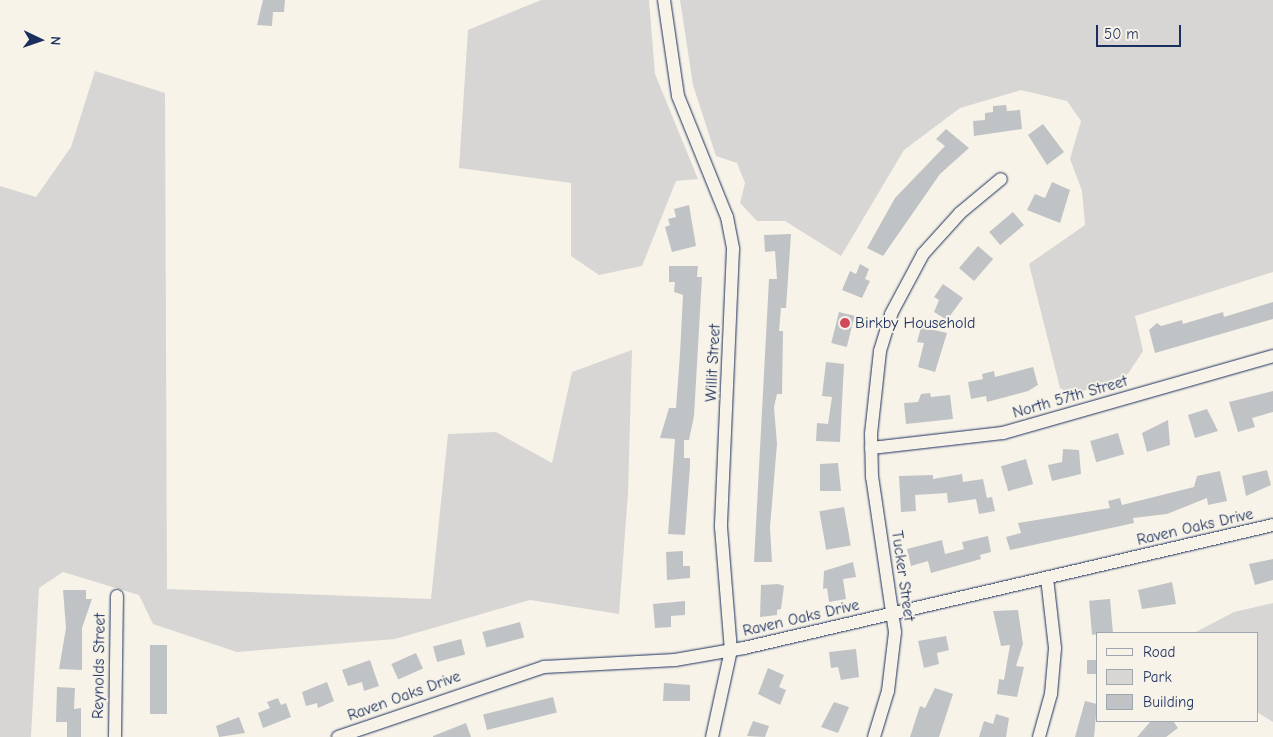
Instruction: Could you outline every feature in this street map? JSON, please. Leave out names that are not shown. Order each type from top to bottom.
[{"type":"street","name":"Willit Street","points":[[664,0],[680,105],[727,217],[733,249],[721,527],[731,650],[712,737]]},
{"type":"street","name":"Tucker Street","points":[[874,737],[894,658],[893,613],[871,448],[880,351],[906,281],[945,228],[1001,179]]},
{"type":"street","name":"North 57th Street","points":[[871,448],[1003,433],[1273,356]]},
{"type":"street","name":"Raven Oaks Drive","points":[[338,737],[544,667],[675,660],[731,650],[1273,525]]},
{"type":"street","points":[[1039,737],[1050,694],[1055,648],[1046,578]]},
{"type":"street","name":"Reynolds Street","points":[[115,737],[117,596]]},
{"type":"green space","points":[[541,0],[649,0],[655,74],[698,179],[676,181],[642,266],[599,275],[571,256],[571,183],[459,168],[468,30]]},
{"type":"green space","points":[[680,0],[1273,0],[1273,272],[1135,316],[1143,351],[1128,374],[1073,395],[1060,388],[1029,264],[1085,225],[1082,191],[1070,159],[1081,121],[1067,101],[1021,90],[960,108],[904,150],[841,256],[785,221],[757,221],[740,203],[745,183],[737,163],[716,156],[693,85]]},
{"type":"green space","points":[[95,71],[165,93],[167,589],[431,599],[448,434],[496,432],[552,463],[572,372],[632,350],[628,493],[619,614],[530,600],[395,639],[237,652],[153,624],[139,595],[63,572],[39,588],[31,737],[0,737],[0,186],[36,197],[71,147]]},
{"type":"green space","points":[[1273,603],[1273,722],[1258,713],[1258,632],[1196,632],[1234,612]]},
{"type":"building","points":[[263,0],[285,0],[284,12],[273,12],[272,26],[257,25]]},
{"type":"building","points":[[1006,105],[1007,111],[1020,110],[1022,129],[974,136],[973,121],[985,120],[985,113],[993,112],[993,106]]},
{"type":"building","points":[[1043,124],[1064,152],[1047,165],[1028,135]]},
{"type":"building","points":[[946,129],[969,148],[940,174],[883,256],[867,248],[895,198],[945,146],[936,139]]},
{"type":"building","points":[[1052,182],[1070,190],[1060,223],[1027,210],[1035,194],[1045,198]]},
{"type":"building","points":[[689,205],[696,246],[672,252],[665,227],[670,225],[668,219],[676,217],[674,209]]},
{"type":"building","points":[[1013,212],[1024,225],[1000,245],[989,232]]},
{"type":"building","points":[[791,234],[786,308],[781,308],[779,331],[783,331],[782,394],[777,394],[774,407],[777,444],[770,527],[772,562],[754,562],[769,279],[777,279],[775,251],[765,252],[764,235]]},
{"type":"building","points":[[978,246],[993,259],[974,281],[959,268]]},
{"type":"building","points":[[860,264],[869,269],[865,279],[870,281],[862,298],[842,290],[850,271],[856,274]]},
{"type":"building","points":[[669,266],[698,266],[697,277],[702,277],[694,416],[689,440],[684,440],[684,458],[690,458],[685,535],[668,534],[675,439],[660,438],[669,408],[676,408],[680,354],[683,295],[674,292],[675,282],[669,282]]},
{"type":"building","points":[[943,284],[963,298],[947,320],[934,312],[939,300],[934,297]]},
{"type":"building","points":[[1273,302],[1273,319],[1155,353],[1149,330],[1157,323],[1161,326],[1182,320],[1183,324],[1223,312],[1224,317]]},
{"type":"building","name":"Birkby Household","points":[[839,312],[855,316],[847,347],[831,343]]},
{"type":"building","points":[[921,327],[947,333],[935,372],[918,367],[924,343],[917,342]]},
{"type":"building","points":[[826,362],[844,364],[840,442],[816,441],[817,423],[828,424],[832,397],[822,396]]},
{"type":"building","points":[[1033,367],[1038,385],[1028,391],[987,402],[986,396],[971,399],[968,382],[983,379],[982,374],[994,371],[995,377]]},
{"type":"building","points":[[1273,391],[1273,412],[1252,418],[1255,427],[1238,432],[1229,402]]},
{"type":"building","points":[[930,393],[931,397],[950,395],[953,419],[906,424],[904,403],[918,402],[921,394]]},
{"type":"building","points":[[1207,409],[1218,431],[1195,438],[1188,415]]},
{"type":"building","points":[[1168,420],[1170,445],[1147,452],[1142,433]]},
{"type":"building","points":[[1118,433],[1124,454],[1096,462],[1090,441]]},
{"type":"building","points":[[1063,449],[1079,450],[1081,474],[1052,481],[1048,465],[1062,462]]},
{"type":"building","points":[[1026,459],[1033,484],[1008,491],[1001,466]]},
{"type":"building","points":[[838,463],[841,491],[820,491],[820,464]]},
{"type":"building","points":[[1267,470],[1271,485],[1246,496],[1242,476]]},
{"type":"building","points":[[1220,471],[1227,501],[1208,505],[1207,498],[1167,514],[1133,518],[1134,523],[1010,550],[1006,537],[1021,533],[1018,523],[1110,508],[1108,501],[1120,498],[1122,505],[1194,487],[1197,476]]},
{"type":"building","points":[[962,474],[963,482],[983,479],[987,498],[992,497],[995,511],[979,514],[976,499],[948,503],[947,493],[915,495],[916,511],[901,512],[899,476],[933,475],[933,479]]},
{"type":"building","points":[[844,507],[851,545],[826,550],[819,511]]},
{"type":"building","points":[[988,536],[991,552],[980,555],[981,559],[931,573],[928,561],[911,566],[907,549],[942,540],[945,554],[964,549],[962,542]]},
{"type":"building","points":[[683,551],[683,566],[690,566],[690,578],[667,580],[666,552]]},
{"type":"building","points":[[1273,559],[1273,580],[1255,585],[1249,564]]},
{"type":"building","points":[[853,562],[856,577],[843,579],[846,599],[829,602],[827,588],[823,589],[824,571]]},
{"type":"building","points":[[1172,582],[1176,604],[1142,609],[1138,590]]},
{"type":"building","points":[[778,584],[784,586],[781,609],[777,610],[777,615],[760,617],[761,585]]},
{"type":"building","points":[[63,590],[86,590],[86,599],[92,599],[82,628],[82,670],[59,669],[66,628]]},
{"type":"building","points":[[1110,599],[1113,632],[1096,632],[1096,634],[1092,635],[1089,601]]},
{"type":"building","points":[[685,601],[685,615],[671,616],[671,627],[655,628],[653,604]]},
{"type":"building","points":[[1018,610],[1023,644],[1016,666],[1024,667],[1017,697],[997,694],[999,679],[1004,680],[1010,645],[1001,646],[993,611]]},
{"type":"building","points":[[520,622],[524,637],[486,648],[482,632]]},
{"type":"building","points":[[946,636],[949,650],[937,653],[939,664],[924,668],[918,641]]},
{"type":"building","points":[[461,639],[465,654],[437,662],[433,647]]},
{"type":"building","points":[[150,645],[167,645],[167,714],[150,714]]},
{"type":"building","points":[[856,649],[859,677],[841,680],[838,667],[831,668],[829,652]]},
{"type":"building","points":[[416,653],[423,669],[398,680],[391,664]]},
{"type":"building","points":[[370,660],[379,686],[364,691],[362,682],[348,686],[342,670]]},
{"type":"building","points":[[1087,660],[1096,660],[1096,674],[1087,674]]},
{"type":"building","points":[[768,668],[784,675],[779,687],[786,690],[780,705],[758,694]]},
{"type":"building","points":[[327,682],[334,701],[318,708],[317,703],[306,706],[302,692]]},
{"type":"building","points":[[664,683],[690,685],[690,701],[663,701]]},
{"type":"building","points":[[57,687],[75,688],[74,709],[81,708],[81,737],[67,737],[67,722],[56,722]]},
{"type":"building","points":[[935,688],[953,694],[939,737],[910,737],[920,706],[925,708]]},
{"type":"building","points":[[553,697],[557,713],[487,730],[483,714]]},
{"type":"building","points":[[278,698],[281,705],[286,703],[291,717],[263,728],[258,713],[270,708],[267,702]]},
{"type":"building","points":[[1085,701],[1096,704],[1094,737],[1075,737]]},
{"type":"building","points":[[834,702],[849,707],[838,733],[821,727]]},
{"type":"building","points":[[996,714],[1009,718],[1006,737],[979,737],[984,721],[993,724]]},
{"type":"building","points":[[239,717],[245,733],[219,737],[216,726]]},
{"type":"building","points":[[753,721],[769,726],[765,737],[747,736]]},
{"type":"building","points":[[1150,722],[1174,722],[1178,728],[1166,737],[1137,737]]},
{"type":"building","points":[[466,723],[471,737],[433,737],[433,736]]},
{"type":"place","name":"Birkby Household","points":[[845,323]]}]
